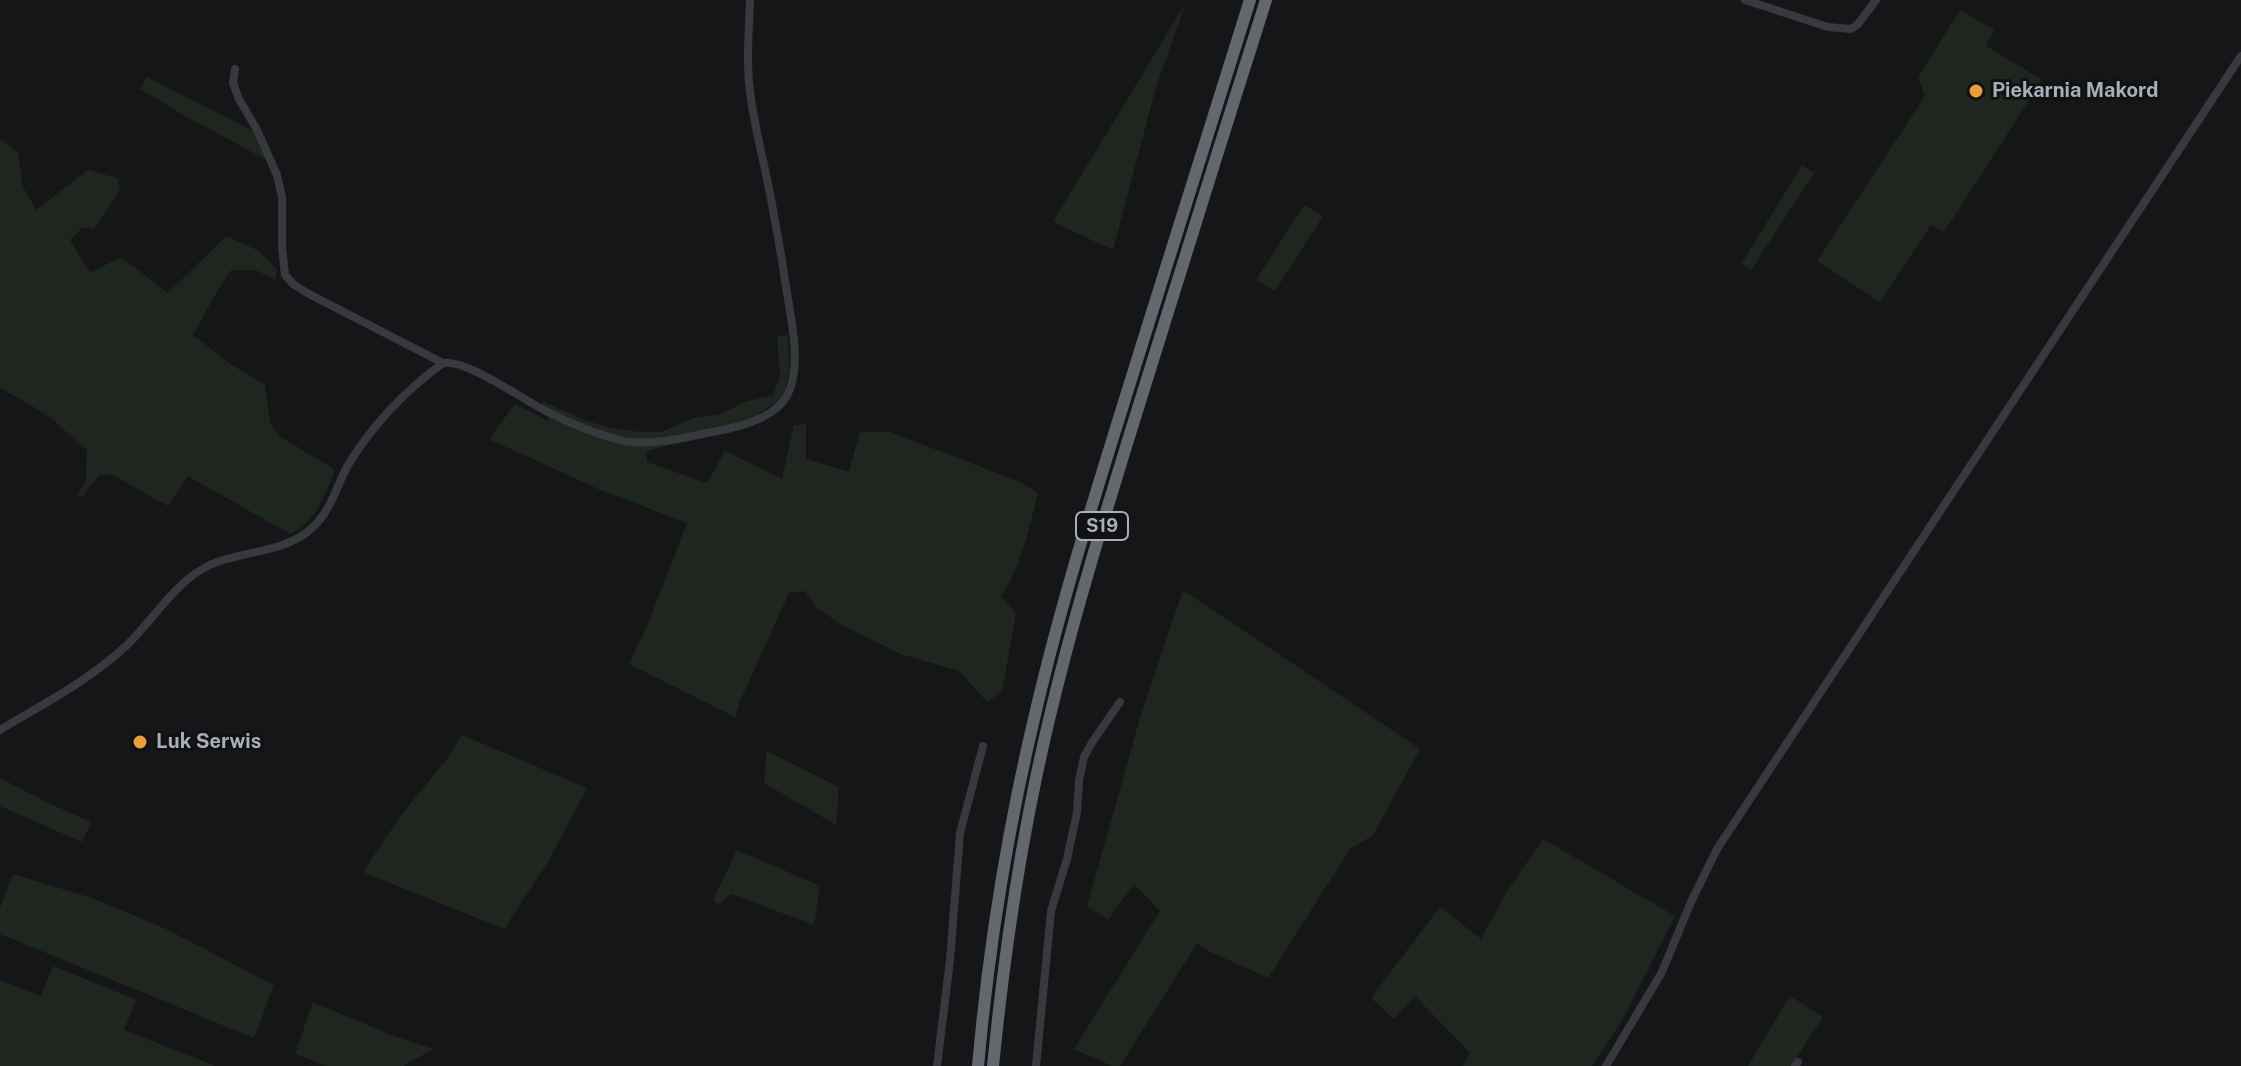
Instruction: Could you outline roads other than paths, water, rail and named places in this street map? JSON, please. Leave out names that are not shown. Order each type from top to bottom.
[{"type":"highway","name":"S19","points":[[978,1066],[1004,865],[1024,760],[1050,651],[1250,0]]},
{"type":"highway","name":"S19","points":[[993,1066],[1021,858],[1062,666],[1108,504],[1266,0]]},
{"type":"street","points":[[0,730],[109,661],[199,571],[231,556],[284,544],[314,527],[331,503],[355,454],[375,427],[443,363],[467,368],[575,425],[638,443],[658,442],[744,424],[768,414],[787,398],[793,380],[793,339],[782,256],[749,89],[750,0]]},
{"type":"street","points":[[1745,0],[1828,27],[1851,29],[1876,0]]},
{"type":"street","points":[[1606,1066],[1662,972],[1697,889],[1723,840],[2241,56]]},
{"type":"street","points":[[235,69],[233,83],[239,99],[277,175],[282,197],[282,262],[285,275],[307,293],[443,363]]},
{"type":"street","points":[[1036,1066],[1051,911],[1067,859],[1084,757],[1120,702]]},
{"type":"street","points":[[937,1066],[950,960],[960,833],[983,746]]},
{"type":"place","name":"Piekarnia Makord","points":[[1976,91]]},
{"type":"place","name":"Luk Serwis","points":[[140,742]]}]
